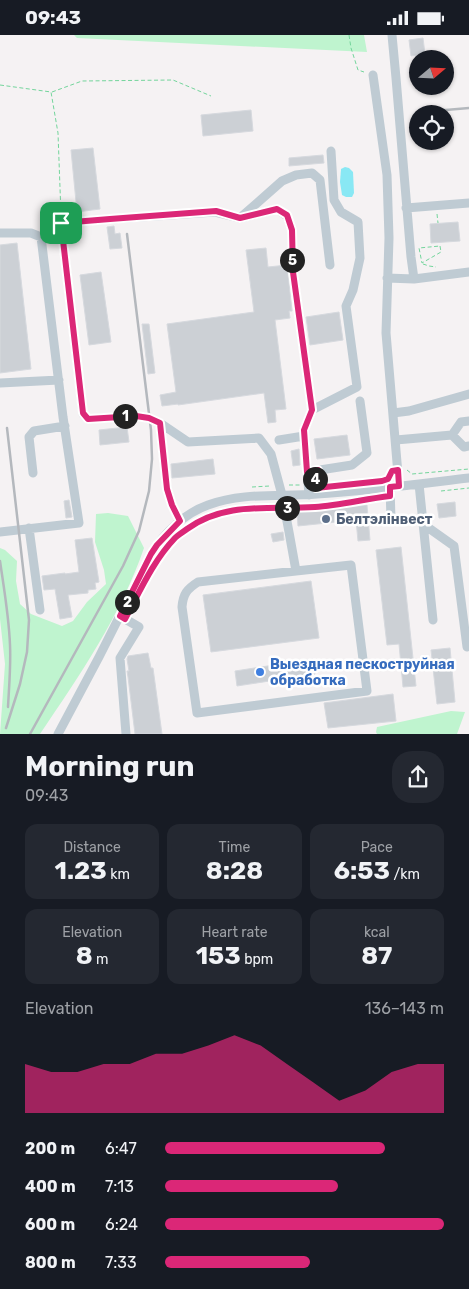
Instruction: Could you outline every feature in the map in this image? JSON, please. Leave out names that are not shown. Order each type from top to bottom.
[{"type":"street","points":[[392,35],[406,208],[414,279]]},
{"type":"street","points":[[373,75],[386,175],[389,238],[386,333],[398,470],[391,519],[378,520]]},
{"type":"street","points":[[312,410],[356,387],[346,306],[353,289],[360,258],[358,222],[341,212],[334,200],[331,151]]},
{"type":"street","points":[[240,218],[282,181],[296,175],[312,173],[320,181],[330,265]]},
{"type":"street","points":[[406,208],[469,203]]},
{"type":"street","points":[[296,571],[282,495],[271,454],[259,438],[188,442],[160,423],[149,418],[136,416],[88,419],[83,413],[61,223],[216,211],[240,218],[277,209],[287,215],[292,230],[293,272],[312,410],[304,430],[309,495]]},
{"type":"street","points":[[0,233],[31,233],[41,237],[79,523],[0,532]]},
{"type":"street","points":[[387,278],[414,279],[469,272]]},
{"type":"street","points":[[0,383],[59,380]]},
{"type":"street","points":[[393,413],[409,411],[469,394]]},
{"type":"street","points":[[307,472],[352,465],[366,453],[360,401]]},
{"type":"street","points":[[452,435],[461,422],[469,421]]},
{"type":"street","points":[[160,423],[167,489],[180,521]]},
{"type":"street","points":[[33,473],[29,437],[34,431],[65,426]]},
{"type":"street","points":[[396,440],[452,435]]},
{"type":"street","points":[[452,435],[464,447],[469,446]]},
{"type":"street","points":[[279,440],[304,437]]},
{"type":"street","points":[[58,734],[157,545],[188,515],[207,505],[228,499],[252,496],[309,495],[469,478]]},
{"type":"street","points":[[419,484],[434,620]]},
{"type":"street","points":[[424,524],[454,546],[467,647]]},
{"type":"street","points":[[29,528],[40,610]]},
{"type":"street","points":[[351,565],[367,691],[197,713],[182,607],[183,597],[190,587],[198,583],[296,571],[351,565]]},
{"type":"street","points":[[120,616],[139,627],[120,659],[126,734]]},
{"type":"path","points":[[349,35],[358,70],[373,75]]},
{"type":"path","points":[[0,85],[51,92],[82,81],[173,80],[211,96]]},
{"type":"path","points":[[51,92],[58,133],[61,223]]},
{"type":"path","points":[[440,243],[441,252],[422,263],[418,248],[440,246]]},
{"type":"path","points":[[398,470],[406,469],[412,475],[469,469]]},
{"type":"path","points":[[440,491],[469,488]]},
{"type":"path","points":[[159,559],[175,537],[207,517],[224,512],[254,507],[317,507],[372,498]]},
{"type":"green space","points":[[74,35],[364,35],[367,52],[77,38]]},
{"type":"green space","points":[[108,513],[128,516],[144,548],[124,597],[84,667],[40,734],[0,734],[5,664],[0,619],[0,548],[17,561],[16,581],[20,604],[31,614],[62,626],[73,621],[87,602],[106,584],[104,570],[95,542],[96,514]]},
{"type":"green space","points":[[451,711],[465,712],[457,734],[377,734],[376,732],[377,727]]},
{"type":"water","points":[[345,167],[353,172],[354,193],[352,197],[342,195],[341,169]]},
{"type":"building","points":[[423,38],[424,50],[410,50],[409,40]]},
{"type":"building","points":[[251,110],[253,131],[203,136],[201,115]]},
{"type":"building","points":[[93,148],[100,209],[77,212],[71,150]]},
{"type":"building","points":[[323,155],[324,163],[289,166],[289,158]]},
{"type":"building","points":[[458,222],[460,241],[431,243],[430,224]]},
{"type":"building","points":[[114,226],[115,234],[120,233],[122,248],[110,249],[107,227]]},
{"type":"building","points":[[17,243],[31,369],[0,373],[0,245]]},
{"type":"building","points":[[266,248],[268,267],[287,265],[292,311],[289,311],[290,318],[275,320],[286,409],[275,410],[276,422],[268,423],[264,393],[162,406],[160,395],[176,392],[167,324],[254,312],[246,250]]},
{"type":"building","points":[[101,272],[111,342],[89,345],[80,275]]},
{"type":"building","points":[[339,312],[343,340],[310,345],[306,317]]},
{"type":"building","points":[[142,324],[149,324],[155,373],[148,374]]},
{"type":"building","points":[[127,427],[129,442],[100,445],[99,430]]},
{"type":"building","points":[[347,435],[350,455],[317,459],[314,439]]},
{"type":"building","points":[[299,449],[300,465],[293,466],[291,451]]},
{"type":"building","points":[[213,459],[215,474],[172,478],[171,464]]},
{"type":"building","points":[[69,500],[72,517],[66,518],[64,501]]},
{"type":"building","points":[[455,502],[456,516],[439,518],[437,504]]},
{"type":"building","points":[[367,505],[370,540],[358,541],[356,520],[298,526],[297,512]]},
{"type":"building","points":[[283,532],[284,540],[273,542],[271,534]]},
{"type":"building","points":[[92,538],[99,582],[95,583],[96,589],[88,590],[88,593],[68,595],[72,617],[60,619],[55,589],[44,590],[42,576],[79,572],[75,540]]},
{"type":"building","points":[[401,547],[416,686],[403,687],[399,644],[387,645],[376,550]]},
{"type":"building","points":[[311,581],[319,638],[211,652],[203,595]]},
{"type":"building","points":[[450,648],[455,702],[437,704],[431,650]]},
{"type":"building","points":[[148,653],[151,668],[153,668],[162,734],[135,734],[127,659],[128,656]]},
{"type":"building","points":[[313,659],[315,674],[237,686],[235,671]]},
{"type":"building","points":[[393,694],[396,721],[328,728],[324,703]]},
{"type":"railway","points":[[454,109],[469,108]]},
{"type":"railway","points":[[30,734],[123,566],[139,531],[149,491],[152,459],[151,430],[127,234]]},
{"type":"railway","points":[[6,728],[20,684],[27,652],[29,620],[7,428]]},
{"type":"railway","points":[[0,561],[9,635],[8,707]]},
{"type":"place","name":"Белтэлінвест","points":[[326,519]]},
{"type":"place","name":"Выездная пескоструйная обработка","points":[[260,672]]},
{"type":"route","points":[[277,209],[287,215],[292,230],[293,272],[312,410],[304,430],[307,472],[318,470],[315,479],[316,488],[382,481],[388,479],[392,471],[398,470],[399,486],[390,487],[390,496],[317,507],[254,507],[207,517],[175,537],[153,565],[125,619],[120,616],[151,554],[180,521],[167,489],[160,423],[149,418],[136,416],[88,419],[83,413],[61,223],[216,211],[240,218],[277,209]]}]
